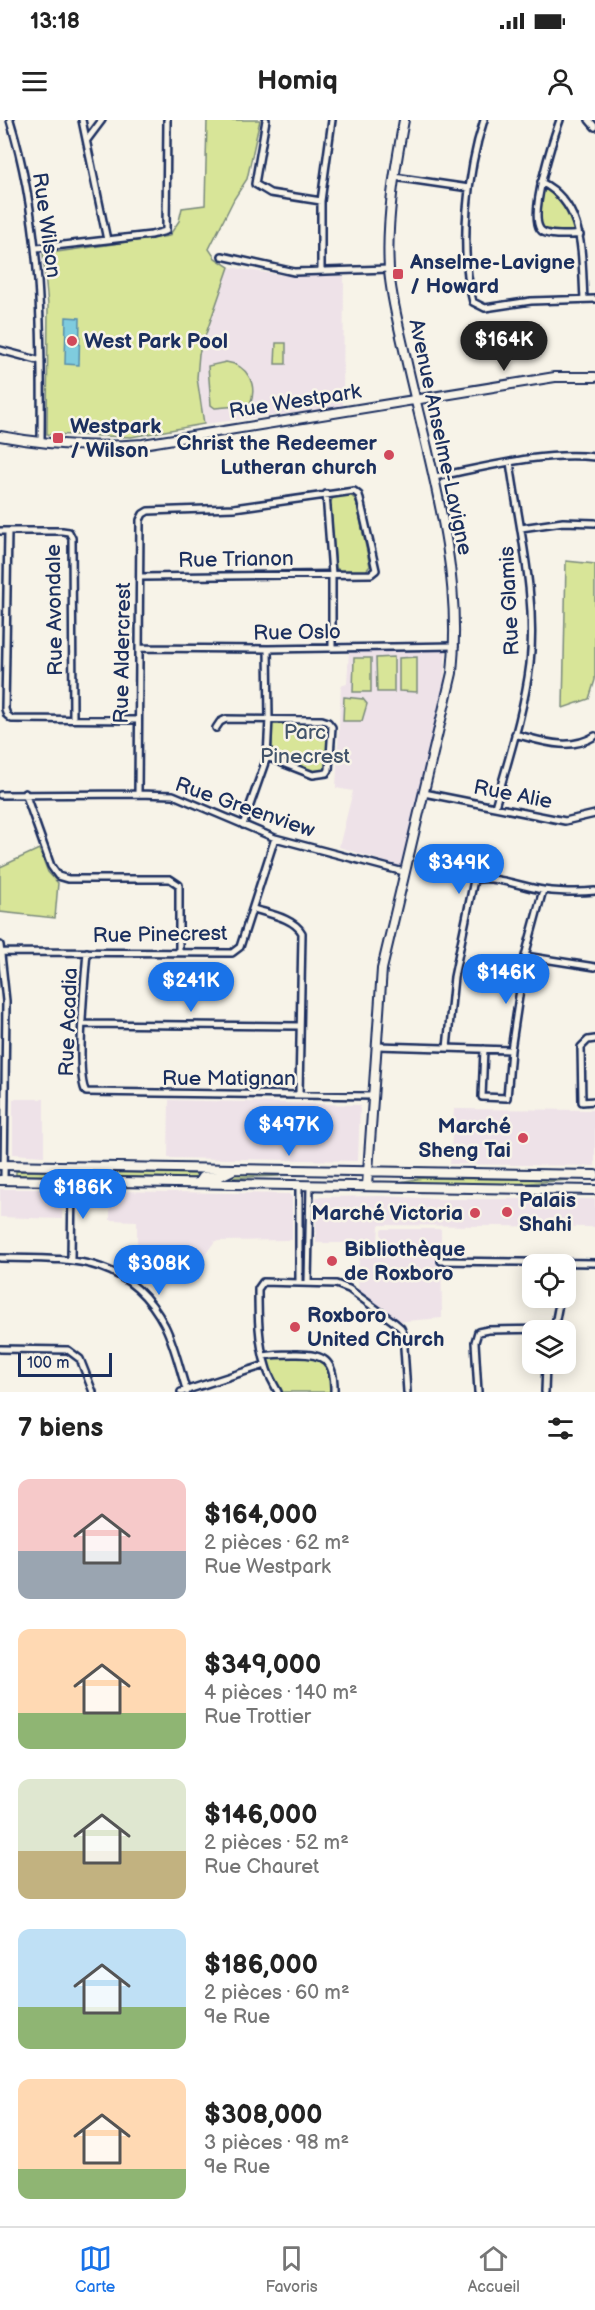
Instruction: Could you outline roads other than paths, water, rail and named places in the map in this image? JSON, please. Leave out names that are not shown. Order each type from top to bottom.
[{"type":"street","name":"Rue Wilson","points":[[10,120],[28,191],[37,248],[42,361],[41,443]]},
{"type":"street","points":[[82,120],[107,240]]},
{"type":"street","points":[[87,140],[102,120]]},
{"type":"street","points":[[37,248],[151,235],[166,231],[167,120]]},
{"type":"street","points":[[266,120],[255,184],[270,193],[321,201]]},
{"type":"street","points":[[321,271],[321,201],[332,120]]},
{"type":"street","name":"Avenue Anselme-Lavigne","points":[[367,1186],[382,969],[452,673],[454,646],[451,566],[435,477],[396,315],[389,269],[394,177],[404,120]]},
{"type":"street","points":[[484,120],[469,188],[468,276],[473,302],[485,308],[531,301],[595,299]]},
{"type":"street","points":[[560,120],[541,182],[537,219],[540,230],[546,234],[580,235]]},
{"type":"street","points":[[589,120],[595,127]]},
{"type":"street","points":[[394,177],[469,188]]},
{"type":"street","points":[[541,182],[553,188],[570,206],[580,235],[584,298]]},
{"type":"street","points":[[222,255],[294,272],[389,269]]},
{"type":"street","points":[[0,350],[42,361]]},
{"type":"street","name":"Rue Westpark","points":[[0,436],[41,443],[114,446],[143,444],[555,377],[595,377]]},
{"type":"street","points":[[435,477],[510,462],[580,455],[595,457]]},
{"type":"street","name":"Rue Glamis","points":[[495,807],[515,734],[530,664],[531,632],[527,567],[510,462]]},
{"type":"street","name":"Rue Trianon","points":[[141,577],[371,574],[376,570],[359,495],[349,490],[326,494]]},
{"type":"street","points":[[326,494],[332,574],[332,648]]},
{"type":"street","name":"Rue Aldercrest","points":[[138,794],[140,520],[143,514],[148,511],[234,508],[326,494]]},
{"type":"street","points":[[521,528],[563,522],[595,523]]},
{"type":"street","name":"Rue Avondale","points":[[0,531],[62,531],[69,532],[72,538],[73,719]]},
{"type":"street","points":[[8,531],[5,709],[7,715],[12,719],[137,720]]},
{"type":"street","name":"Rue Oslo","points":[[139,648],[268,649],[454,646]]},
{"type":"street","points":[[243,825],[267,757],[268,649]]},
{"type":"street","points":[[216,728],[226,719],[269,718],[328,722],[332,727],[329,770],[323,775],[313,775],[267,757]]},
{"type":"street","points":[[515,734],[557,746],[588,741],[595,736]]},
{"type":"street","name":"Rue Alie","points":[[424,793],[565,821],[595,814]]},
{"type":"street","points":[[25,794],[51,866],[58,876],[68,879],[170,879],[179,885],[179,953]]},
{"type":"street","name":"Rue Greenview","points":[[0,795],[173,795],[275,838],[404,872]]},
{"type":"street","name":"Rue Pinecrest","points":[[2,952],[232,953],[240,947],[275,838]]},
{"type":"street","points":[[447,1048],[454,977],[474,880],[484,878],[543,890],[595,891]]},
{"type":"street","points":[[484,1049],[482,1097],[507,1098],[511,1050],[525,956],[543,890]]},
{"type":"street","points":[[254,909],[292,923],[299,927],[302,933],[299,1094]]},
{"type":"street","points":[[0,945],[6,1001],[2,1180],[595,1190]]},
{"type":"street","name":"Rue Acadia","points":[[86,1092],[82,1076],[82,1024],[87,952]]},
{"type":"street","points":[[525,956],[595,967]]},
{"type":"street","points":[[82,1024],[300,1026]]},
{"type":"street","points":[[595,1039],[588,1040],[581,1047],[580,1080],[582,1102],[595,1101]]},
{"type":"street","points":[[377,1046],[511,1050]]},
{"type":"street","name":"Rue Matignan","points":[[86,1092],[373,1095]]},
{"type":"street","points":[[2,1165],[595,1175]]},
{"type":"street","points":[[198,1183],[202,1177],[223,1175],[235,1169]]},
{"type":"street","points":[[71,1259],[72,1181]]},
{"type":"street","points":[[298,1282],[299,1186]]},
{"type":"street","points":[[308,1282],[310,1186]]},
{"type":"street","points":[[0,1258],[71,1259],[98,1265],[135,1287],[166,1327],[185,1391],[265,1365]]},
{"type":"street","points":[[441,1261],[522,1262]]},
{"type":"street","points":[[576,1263],[595,1263]]},
{"type":"street","points":[[278,1392],[265,1365],[258,1315],[258,1289],[263,1282],[336,1284],[349,1289],[401,1328],[407,1392]]},
{"type":"street","points":[[478,1392],[476,1342],[478,1332],[522,1330]]},
{"type":"street","points":[[0,1348],[68,1350],[80,1359],[93,1392]]},
{"type":"street","points":[[264,1356],[308,1353],[324,1358],[333,1369],[334,1392]]},
{"type":"street","points":[[545,1392],[546,1374]]},
{"type":"water","name":"West Park Pool","points":[[66,317],[80,318],[79,365],[65,364]]},
{"type":"place","name":"Anselme-Lavigne / Howard","points":[[398,274]]},
{"type":"place","name":"West Park Pool","points":[[72,341]]},
{"type":"place","name":"Westpark / Wilson","points":[[58,438]]},
{"type":"place","name":"Christ the Redeemer Lutheran church","points":[[389,455]]},
{"type":"place","name":"Marché Sheng Tai","points":[[523,1138]]},
{"type":"place","name":"Palais Shahi","points":[[507,1212]]},
{"type":"place","name":"Marché Victoria","points":[[475,1213]]},
{"type":"place","name":"Bibliothèque de Roxboro","points":[[332,1261]]},
{"type":"place","name":"Roxboro United Church","points":[[295,1327]]},
{"type":"park label","name":"Parc Pinecrest","points":[[305,744]]}]
